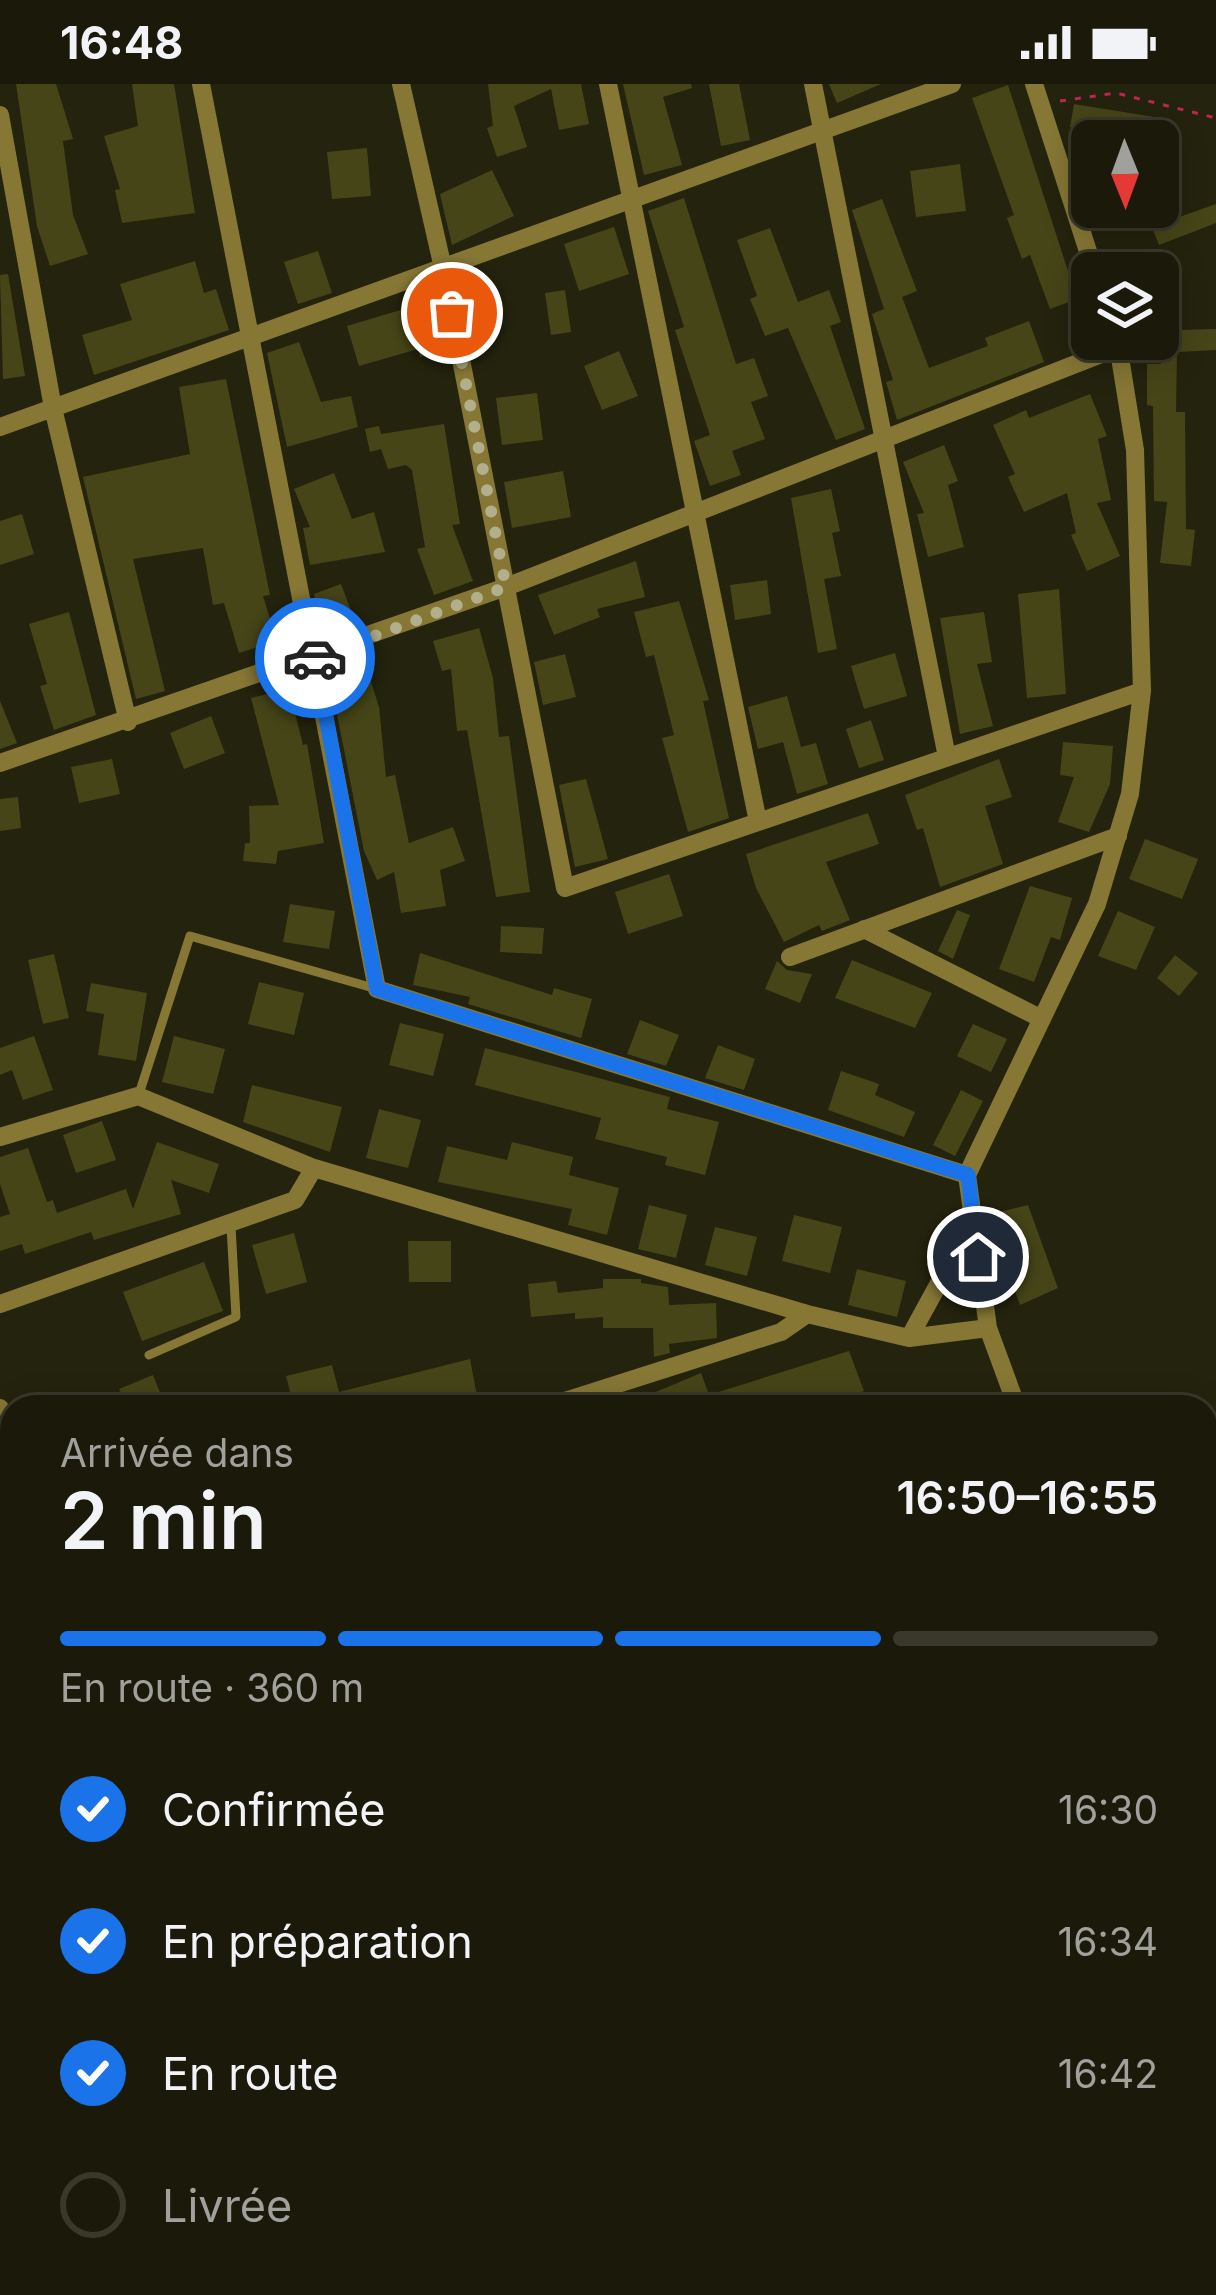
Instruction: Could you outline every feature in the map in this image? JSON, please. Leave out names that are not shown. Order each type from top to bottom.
[{"type":"street","points":[[202,84],[377,989],[968,1175]]},
{"type":"street","points":[[401,84],[443,268],[565,888],[1142,691]]},
{"type":"street","points":[[608,84],[758,822]]},
{"type":"street","points":[[813,84],[947,758]]},
{"type":"street","points":[[0,427],[952,84]]},
{"type":"street","points":[[1034,84],[1088,252]]},
{"type":"street","points":[[0,115],[53,408],[128,722]]},
{"type":"street","points":[[0,763],[506,587],[1077,360]]},
{"type":"street","points":[[1013,1395],[988,1328],[968,1175],[1097,904],[1130,794],[1142,691],[1135,450],[1121,360]]},
{"type":"street","points":[[790,956],[1118,836]]},
{"type":"street","points":[[864,929],[1042,1019]]},
{"type":"street","points":[[0,1137],[138,1096],[314,1168],[807,1314],[909,1338],[988,1328]]},
{"type":"street","points":[[0,1304],[295,1200],[314,1168]]},
{"type":"street","points":[[909,1338],[973,1221]]},
{"type":"street","points":[[584,1395],[781,1332],[807,1314]]},
{"type":"lane","points":[[138,1096],[190,936],[377,989]]},
{"type":"lane","points":[[149,1354],[236,1317],[232,1221]]},
{"type":"path","points":[[1041,104],[1116,93],[1216,118]]},
{"type":"building","points":[[16,84],[56,84],[73,139],[63,141],[73,215],[88,254],[50,266],[37,226]]},
{"type":"building","points":[[132,84],[174,84],[195,213],[122,223],[115,190],[120,189],[104,136],[138,126]]},
{"type":"building","points":[[488,84],[581,84],[589,124],[559,130],[551,89],[514,106],[527,147],[497,157],[487,128],[493,126]]},
{"type":"building","points":[[623,84],[691,84],[692,88],[663,97],[682,165],[644,175]]},
{"type":"building","points":[[709,84],[739,84],[750,140],[721,146]]},
{"type":"building","points":[[829,84],[881,84],[837,103]]},
{"type":"building","points":[[1008,85],[1071,280],[1071,301],[1050,309],[1030,255],[1022,259],[1007,218],[1014,215],[972,98]]},
{"type":"building","points":[[1074,104],[1154,117],[1153,120],[1071,120]]},
{"type":"building","points":[[367,148],[371,196],[332,199],[327,152]]},
{"type":"building","points":[[960,164],[966,211],[916,217],[910,171]]},
{"type":"building","points":[[492,170],[514,216],[452,245],[440,194]]},
{"type":"building","points":[[684,198],[736,364],[754,358],[768,396],[751,402],[765,439],[732,451],[741,475],[710,486],[694,441],[710,435],[675,330],[684,327],[648,211]]},
{"type":"building","points":[[882,199],[917,291],[902,297],[929,368],[988,346],[985,338],[1029,321],[1044,362],[897,420],[886,382],[893,380],[872,314],[884,309],[852,210]]},
{"type":"building","points":[[1216,204],[1216,223],[1159,245],[1152,228],[1179,228],[1179,217]]},
{"type":"building","points":[[614,227],[629,274],[579,291],[564,244]]},
{"type":"building","points":[[770,228],[798,302],[829,290],[841,322],[830,326],[865,429],[836,440],[788,328],[765,336],[750,299],[757,296],[737,240]]},
{"type":"building","points":[[318,251],[332,293],[298,304],[284,262]]},
{"type":"building","points":[[195,261],[204,293],[216,289],[229,330],[94,375],[82,335],[132,320],[120,284]]},
{"type":"building","points":[[8,274],[25,376],[3,379],[0,275]]},
{"type":"building","points":[[492,281],[504,311],[468,324],[462,292]]},
{"type":"building","points":[[565,290],[571,332],[551,335],[545,293]]},
{"type":"building","points":[[422,295],[437,352],[420,357],[418,349],[359,366],[347,326],[407,308],[405,299]]},
{"type":"building","points":[[1216,329],[1216,350],[1179,352],[1179,330]]},
{"type":"building","points":[[299,342],[321,402],[351,396],[358,427],[287,447],[267,353]]},
{"type":"building","points":[[619,351],[638,396],[602,410],[584,366]]},
{"type":"building","points":[[1161,360],[1177,360],[1176,412],[1185,412],[1186,529],[1195,530],[1191,566],[1160,563],[1167,502],[1154,501],[1153,406],[1147,405],[1147,364],[1161,364]]},
{"type":"building","points":[[226,379],[270,595],[263,596],[277,641],[239,653],[224,603],[213,605],[203,548],[133,559],[165,691],[136,699],[83,477],[190,454],[179,387]]},
{"type":"building","points":[[537,393],[543,440],[502,445],[496,398]]},
{"type":"building","points":[[1090,394],[1107,436],[1098,439],[1111,500],[1097,503],[1120,556],[1087,571],[1071,535],[1076,533],[1067,493],[1024,512],[1008,477],[1015,474],[993,425],[1026,410],[1029,418]]},
{"type":"building","points":[[444,424],[460,524],[452,525],[473,581],[434,595],[417,549],[425,547],[412,470],[406,465],[388,469],[381,449],[370,452],[365,429],[379,426],[381,434]]},
{"type":"building","points":[[944,445],[958,481],[948,485],[964,547],[928,557],[917,514],[924,513],[903,462]]},
{"type":"building","points":[[563,471],[571,517],[512,528],[504,482]]},
{"type":"building","points":[[334,473],[352,519],[374,512],[385,552],[310,565],[303,528],[310,527],[294,489]]},
{"type":"building","points":[[831,489],[840,531],[832,533],[841,576],[824,579],[837,649],[818,653],[791,498]]},
{"type":"building","points":[[22,514],[34,554],[0,565],[0,521]]},
{"type":"building","points":[[636,561],[645,597],[597,609],[600,617],[554,635],[538,595]]},
{"type":"building","points":[[767,580],[771,614],[735,620],[730,585]]},
{"type":"building","points":[[341,584],[356,624],[323,636],[314,594]]},
{"type":"building","points":[[1059,589],[1066,694],[1027,698],[1018,594]]},
{"type":"building","points":[[679,601],[709,700],[703,701],[729,818],[688,832],[662,738],[674,735],[654,655],[646,657],[634,612]]},
{"type":"building","points":[[69,612],[96,715],[54,730],[40,686],[47,684],[29,624]]},
{"type":"building","points":[[984,612],[992,662],[977,664],[993,726],[960,734],[940,618]]},
{"type":"building","points":[[479,628],[493,678],[499,737],[509,736],[530,892],[496,897],[467,730],[457,731],[451,669],[442,671],[433,641]]},
{"type":"building","points":[[895,653],[907,696],[864,709],[851,666]]},
{"type":"building","points":[[565,654],[576,697],[543,705],[534,662]]},
{"type":"building","points":[[368,672],[379,707],[386,777],[395,775],[409,843],[453,827],[465,861],[440,870],[446,906],[401,913],[394,872],[377,880],[364,851],[331,684]]},
{"type":"building","points":[[289,689],[303,745],[307,744],[324,843],[278,851],[276,864],[243,861],[245,843],[250,843],[249,806],[279,805],[251,698]]},
{"type":"building","points":[[787,696],[801,747],[816,743],[828,784],[797,794],[783,742],[758,749],[748,707]]},
{"type":"building","points":[[0,701],[17,743],[0,749]]},
{"type":"building","points":[[211,716],[225,753],[184,769],[170,733]]},
{"type":"building","points":[[871,720],[884,760],[859,768],[846,729]]},
{"type":"building","points":[[1063,742],[1113,746],[1110,784],[1089,832],[1058,822],[1074,777],[1060,775]]},
{"type":"building","points":[[112,759],[120,794],[79,803],[71,767]]},
{"type":"building","points":[[999,759],[1012,797],[985,806],[1003,864],[940,887],[923,828],[917,830],[905,795]]},
{"type":"building","points":[[586,779],[608,859],[575,867],[559,785]]},
{"type":"building","points":[[18,797],[21,828],[0,831],[0,799]]},
{"type":"building","points":[[868,813],[879,844],[826,862],[850,920],[822,931],[819,925],[784,942],[756,888],[746,854]]},
{"type":"building","points":[[1145,839],[1198,859],[1182,899],[1129,879]]},
{"type":"building","points":[[669,874],[683,916],[628,934],[615,892]]},
{"type":"building","points":[[1030,886],[1072,898],[1060,940],[1051,937],[1034,982],[999,969]]},
{"type":"building","points":[[290,904],[335,911],[329,949],[283,942]]},
{"type":"building","points":[[957,910],[970,915],[953,959],[938,951]]},
{"type":"building","points":[[1118,911],[1155,927],[1136,970],[1098,956]]},
{"type":"building","points":[[501,926],[544,928],[542,954],[500,952]]},
{"type":"building","points":[[420,953],[552,995],[554,988],[592,999],[581,1038],[468,1004],[470,997],[413,985]]},
{"type":"building","points":[[54,954],[69,1018],[43,1024],[28,960]]},
{"type":"building","points":[[1175,955],[1198,973],[1179,996],[1157,978]]},
{"type":"building","points":[[852,960],[932,993],[915,1028],[835,998]]},
{"type":"building","points":[[777,961],[787,970],[812,974],[800,1003],[765,989]]},
{"type":"building","points":[[259,982],[304,993],[294,1035],[248,1024]]},
{"type":"building","points":[[91,983],[147,993],[136,1061],[98,1055],[104,1014],[86,1011]]},
{"type":"building","points":[[640,1020],[679,1035],[666,1066],[627,1054]]},
{"type":"building","points":[[400,1023],[444,1034],[433,1076],[389,1065]]},
{"type":"building","points":[[973,1024],[1007,1039],[991,1072],[957,1056]]},
{"type":"building","points":[[34,1036],[53,1090],[23,1100],[12,1070],[0,1075],[0,1048]]},
{"type":"building","points":[[174,1036],[225,1049],[213,1094],[162,1082]]},
{"type":"building","points":[[718,1045],[755,1059],[744,1090],[705,1078]]},
{"type":"building","points":[[485,1048],[670,1097],[667,1109],[719,1122],[705,1175],[665,1165],[667,1157],[595,1139],[601,1118],[475,1085]]},
{"type":"building","points":[[841,1071],[879,1084],[875,1095],[915,1112],[904,1137],[828,1110]]},
{"type":"building","points":[[252,1085],[342,1107],[330,1152],[243,1122]]},
{"type":"building","points":[[961,1090],[983,1101],[955,1156],[933,1145]]},
{"type":"building","points":[[379,1109],[421,1120],[408,1168],[366,1158]]},
{"type":"building","points":[[102,1121],[116,1160],[76,1173],[63,1135]]},
{"type":"building","points":[[157,1142],[219,1164],[209,1193],[171,1180],[181,1214],[94,1240],[91,1232],[25,1254],[22,1244],[0,1251],[0,1217],[10,1214],[0,1184],[0,1157],[28,1148],[47,1202],[53,1200],[57,1213],[126,1189],[133,1209]]},
{"type":"building","points":[[512,1142],[573,1157],[569,1175],[619,1188],[607,1235],[568,1225],[572,1209],[438,1182],[447,1146],[507,1160]]},
{"type":"building","points":[[649,1205],[687,1215],[676,1258],[638,1249]]},
{"type":"building","points":[[1028,1205],[1058,1288],[1020,1305],[988,1215]]},
{"type":"building","points":[[794,1215],[842,1227],[830,1273],[782,1261]]},
{"type":"building","points":[[715,1227],[757,1237],[747,1276],[705,1265]]},
{"type":"building","points":[[294,1233],[307,1282],[266,1294],[252,1245]]},
{"type":"building","points":[[408,1241],[451,1241],[451,1282],[409,1282]]},
{"type":"building","points":[[204,1262],[223,1311],[142,1341],[123,1292]]},
{"type":"building","points":[[857,1269],[906,1281],[897,1317],[848,1305]]},
{"type":"building","points":[[603,1279],[641,1279],[641,1283],[668,1287],[669,1305],[716,1303],[717,1338],[669,1344],[670,1353],[654,1357],[653,1328],[603,1328],[603,1317],[575,1319],[575,1313],[531,1317],[528,1284],[556,1281],[558,1293],[603,1288]]},
{"type":"building","points":[[849,1351],[864,1391],[853,1395],[709,1395]]},
{"type":"building","points":[[470,1359],[477,1395],[291,1395],[286,1376],[332,1365],[339,1392]]},
{"type":"building","points":[[701,1373],[709,1395],[649,1395]]},
{"type":"building","points":[[153,1375],[161,1395],[122,1395],[119,1389]]},
{"type":"way so far","points":[[315,658],[506,587],[452,313]]},
{"type":"route","points":[[315,658],[377,989],[968,1175],[978,1257]]}]
